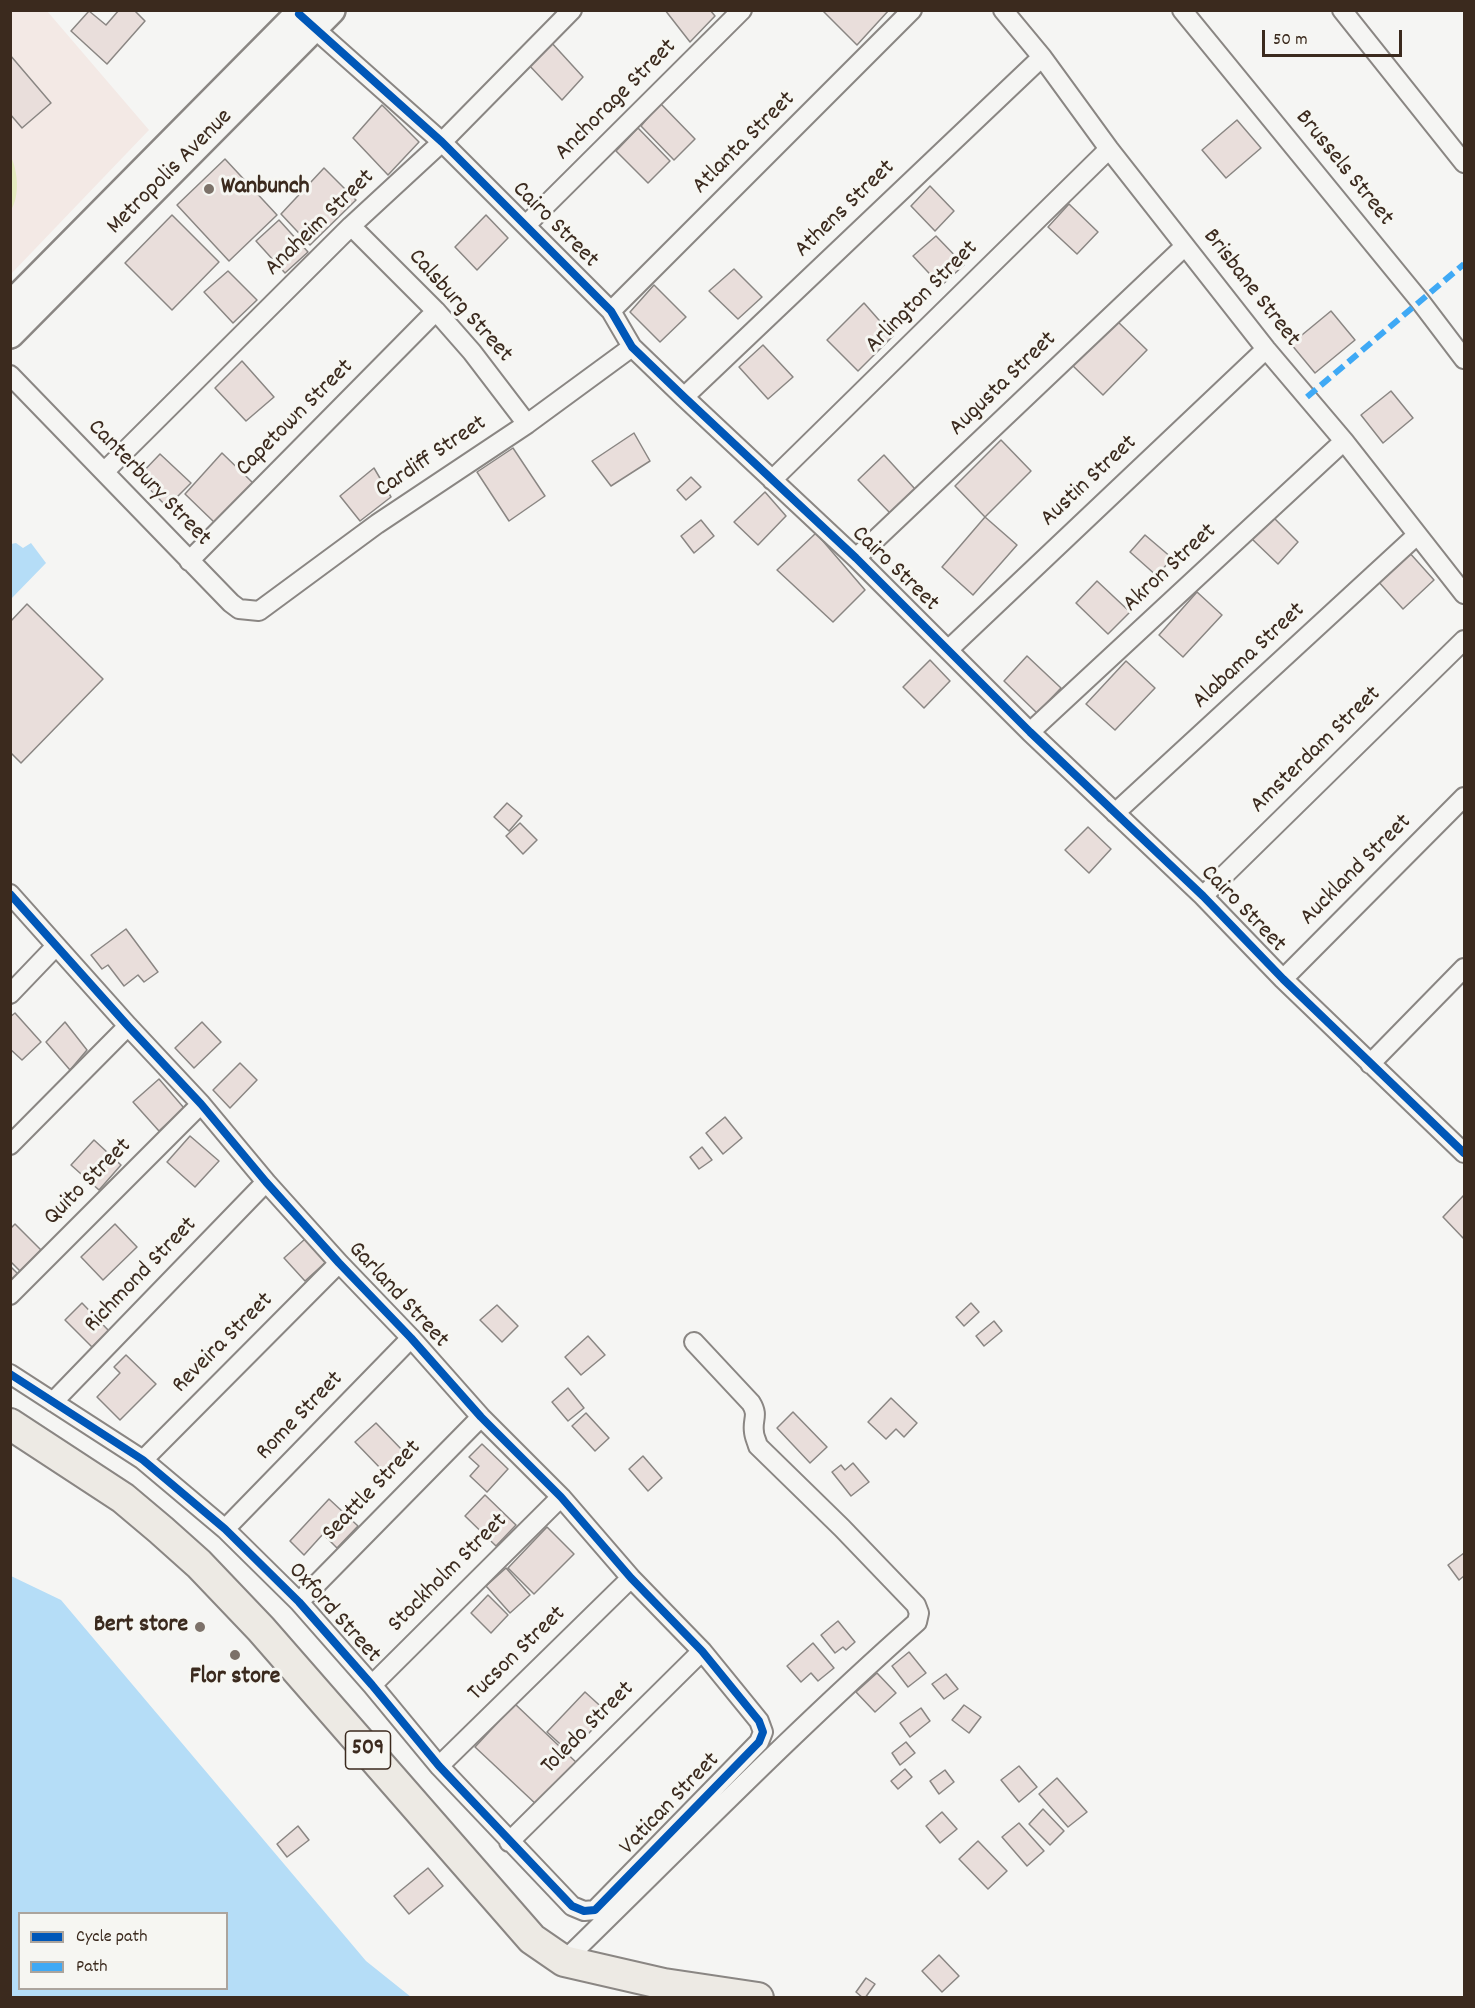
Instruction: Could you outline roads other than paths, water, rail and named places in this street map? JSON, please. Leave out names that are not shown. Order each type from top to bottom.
[{"type":"main road","name":"Metropolis Avenue","points":[[10,306],[312,16]]},
{"type":"main road","name":"Metropolis Avenue","points":[[10,334],[312,16]]},
{"type":"main road","name":"509","points":[[10,1424],[123,1498],[199,1564],[269,1638],[532,1938],[564,1961],[664,1984],[758,1998]]},
{"type":"street","name":"Anaheim Street","points":[[104,472],[351,226],[442,142],[572,10]]},
{"type":"street","name":"Anchorage Street","points":[[526,225],[742,10]]},
{"type":"street","name":"Atlanta Street","points":[[611,311],[912,10]]},
{"type":"street","name":"Brussels Street","points":[[1182,10],[1420,301],[1464,359]]},
{"type":"street","points":[[1342,10],[1464,163]]},
{"type":"street","name":"Brisbane Street","points":[[1011,13],[1108,149],[1266,349],[1344,441],[1464,594]]},
{"type":"street","name":"Cairo Street","points":[[312,16],[611,311],[632,347],[856,558],[1030,732],[1203,896],[1283,980],[1370,1064],[1463,1148]]},
{"type":"street","name":"Athens Street","points":[[684,397],[1042,57]]},
{"type":"street","name":"Arlington Street","points":[[772,480],[1108,149]]},
{"type":"street","name":"Calsburg Street","points":[[351,226],[436,311],[472,352],[526,424]]},
{"type":"street","name":"Augusta Street","points":[[856,558],[1185,246]]},
{"type":"street","name":"Capetown Street","points":[[189,561],[436,311]]},
{"type":"street","name":"Cardiff Street","points":[[259,611],[377,524],[526,424],[632,347]]},
{"type":"street","name":"Austin Street","points":[[948,650],[1266,349]]},
{"type":"street","name":"Canterbury Street","points":[[10,375],[189,561],[239,609],[259,611]]},
{"type":"street","name":"Akron Street","points":[[1030,732],[1344,441]]},
{"type":"street","name":"Alabama Street","points":[[1115,813],[1417,535]]},
{"type":"street","name":"Amsterdam Street","points":[[1203,896],[1464,640]]},
{"type":"street","name":"Auckland Street","points":[[1283,980],[1464,796]]},
{"type":"street","name":"Garland Street","points":[[10,894],[201,1104],[266,1182],[339,1263],[411,1338],[481,1417],[561,1497],[631,1578],[702,1651],[759,1721]]},
{"type":"street","points":[[10,994],[56,946]]},
{"type":"street","points":[[1370,1064],[1464,968]]},
{"type":"street","points":[[10,1145],[128,1026]]},
{"type":"street","name":"Quito Street","points":[[10,1295],[201,1104]]},
{"type":"street","name":"Richmond Street","points":[[53,1402],[266,1182]]},
{"type":"street","name":"Reveira Street","points":[[143,1460],[339,1263]]},
{"type":"street","name":"Rome Street","points":[[225,1529],[411,1338]]},
{"type":"street","points":[[564,1961],[869,1664],[918,1622],[919,1613],[916,1605],[758,1446],[753,1431],[756,1416],[751,1403],[694,1341]]},
{"type":"street","name":"Oxford Street","points":[[10,1374],[143,1460],[225,1529],[299,1602],[439,1766],[509,1842],[572,1906],[584,1911],[595,1910]]},
{"type":"street","name":"Seattle Street","points":[[299,1602],[481,1417]]},
{"type":"street","name":"Stockholm Street","points":[[372,1685],[561,1497]]},
{"type":"street","name":"Tucson Street","points":[[439,1766],[631,1578]]},
{"type":"street","name":"Toledo Street","points":[[509,1842],[702,1651]]},
{"type":"street","name":"Vatican Street","points":[[595,1910],[759,1742],[763,1732],[759,1721]]},
{"type":"water","points":[[16,543],[23,548],[31,543],[46,563],[11,599],[11,544]]},
{"type":"water","points":[[11,1576],[61,1600],[366,1961],[411,1997],[11,1997]]},
{"type":"place","name":"Wanbunch","points":[[209,189]]},
{"type":"place","name":"Bert store","points":[[200,1627]]},
{"type":"place","name":"Flor store","points":[[235,1655]]}]
